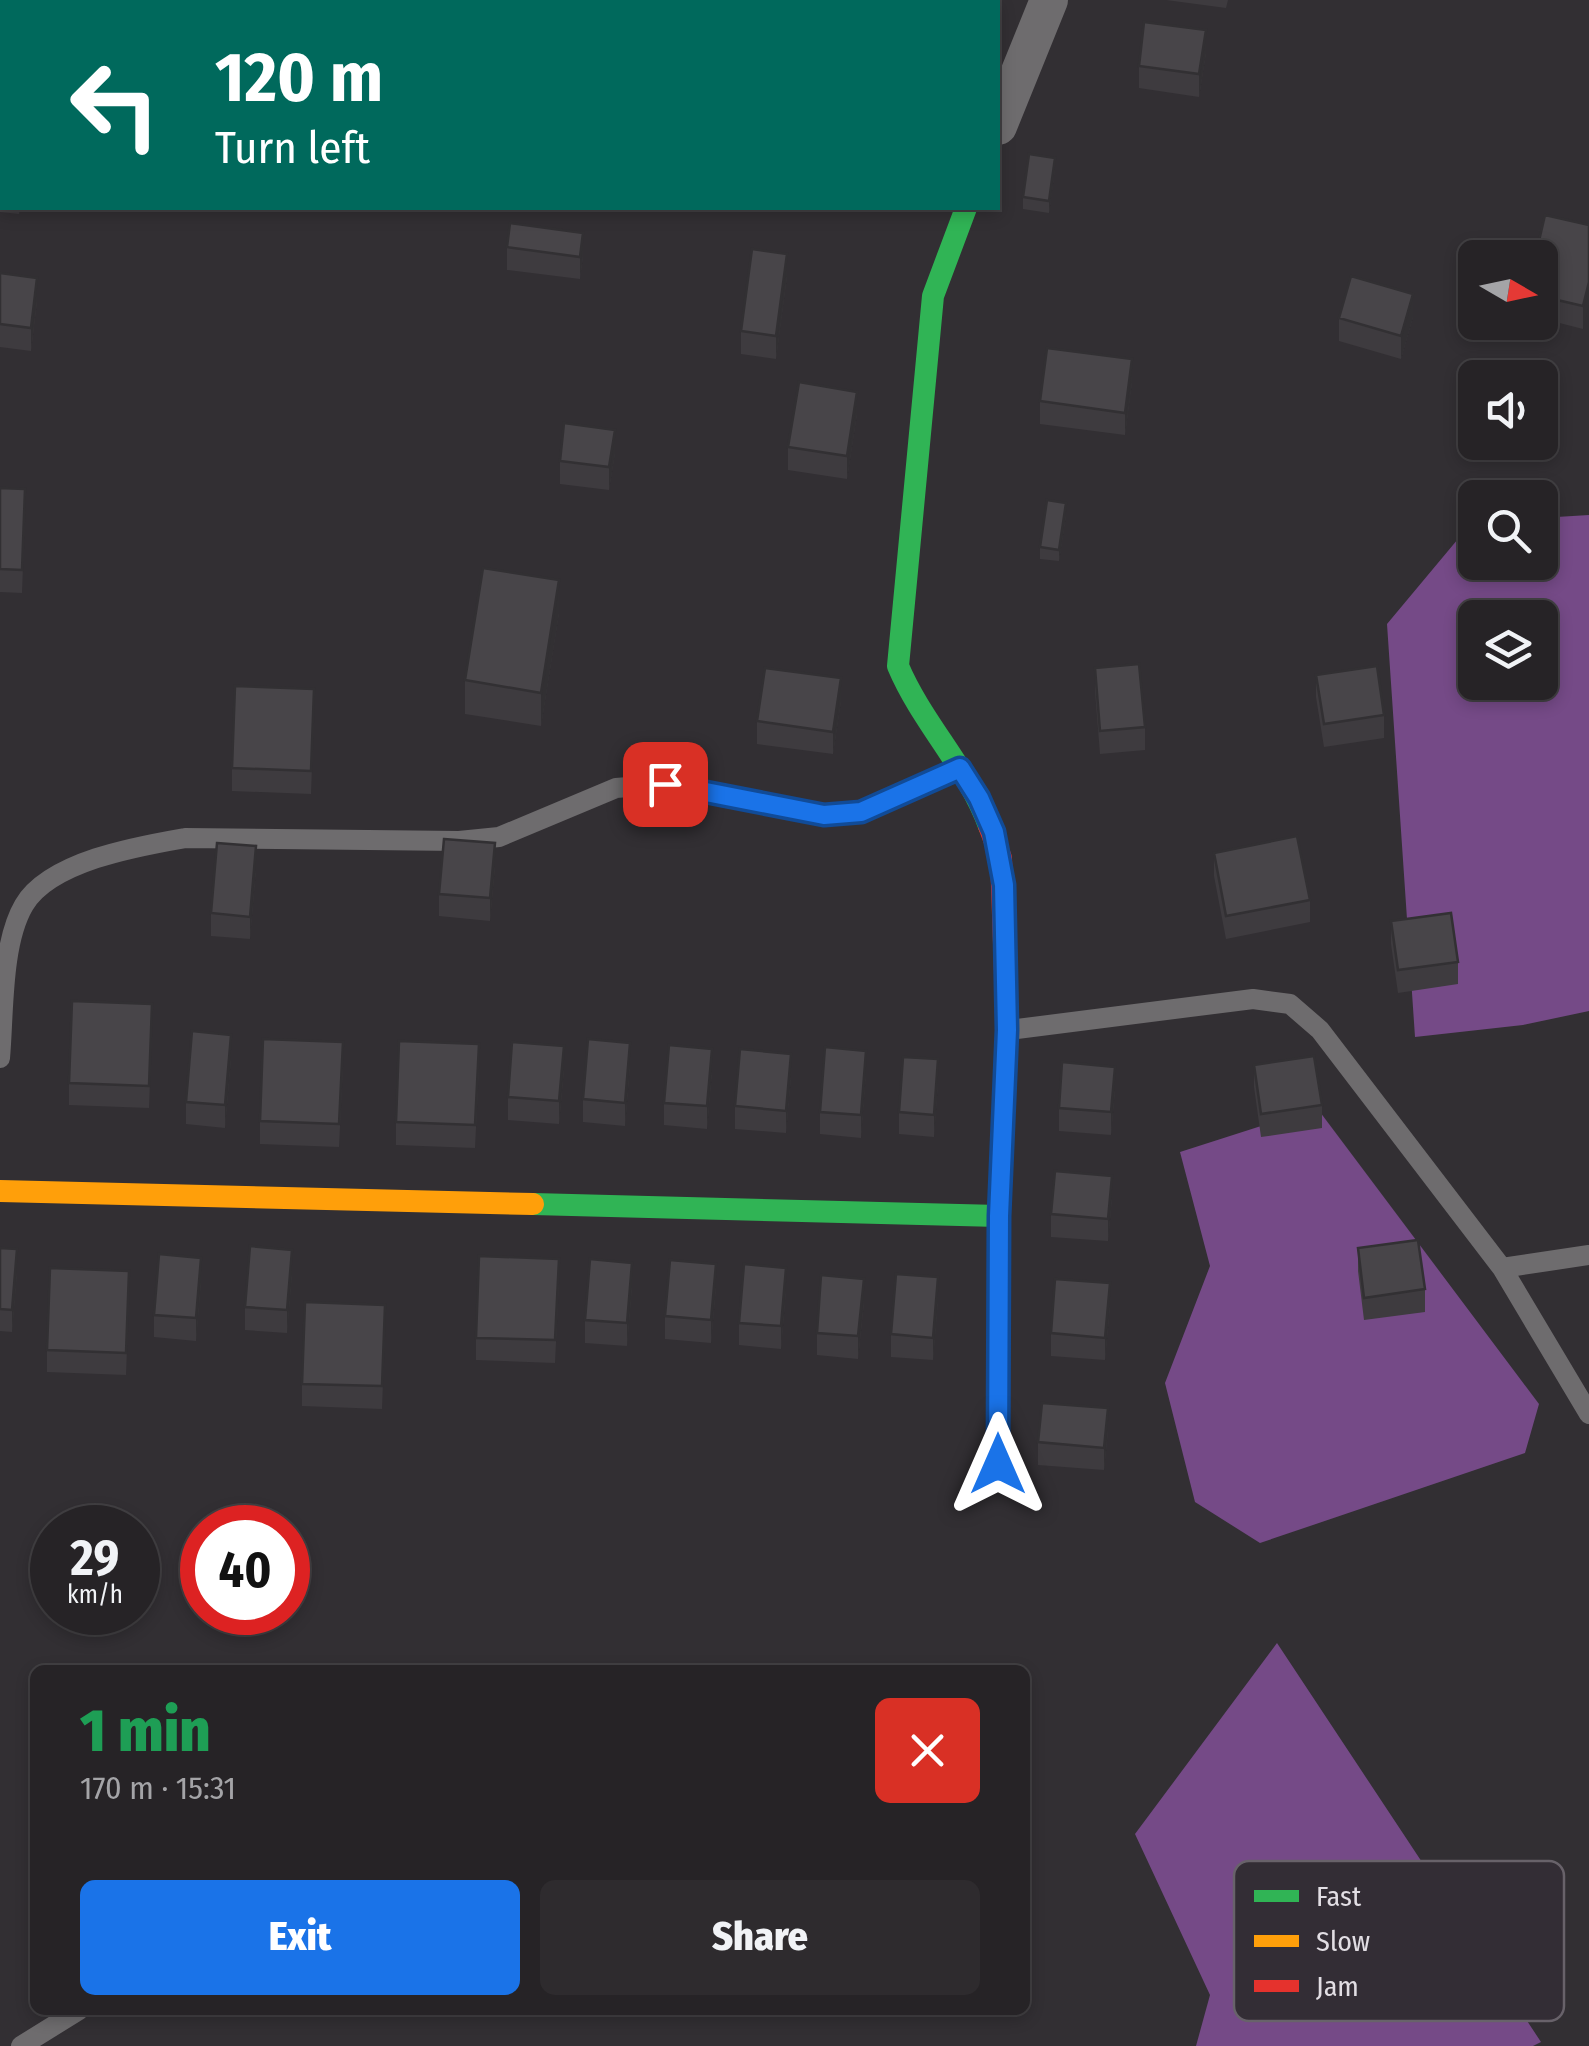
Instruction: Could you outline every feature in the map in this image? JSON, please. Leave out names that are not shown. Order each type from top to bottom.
[{"type":"street","points":[[1000,121],[1049,0]]},
{"type":"street","points":[[965,210],[933,296],[898,666],[908,690],[979,798],[1001,858],[1007,1030],[999,1216],[998,1464]]},
{"type":"street","points":[[0,1191],[999,1216]]},
{"type":"lane","points":[[0,1058],[10,946],[24,904],[54,876],[125,850],[186,838],[486,838],[616,788],[665,784],[824,815],[861,812],[960,768]]},
{"type":"lane","points":[[1007,1030],[1253,998],[1290,1004],[1320,1030],[1502,1268],[1589,1414]]},
{"type":"lane","points":[[1502,1268],[1589,1254]]},
{"type":"lane","points":[[21,2046],[71,2015]]},
{"type":"shaded area","points":[[1589,515],[1589,1011],[1523,1025],[1415,1037],[1387,624],[1458,539],[1458,580],[1558,580],[1558,517]]},
{"type":"shaded area","points":[[1317,1108],[1539,1404],[1525,1453],[1260,1543],[1195,1502],[1165,1383],[1210,1266],[1180,1152]]},
{"type":"shaded area","points":[[1277,1643],[1421,1861],[1234,1861],[1234,2021],[1527,2021],[1541,2042],[1533,2046],[1196,2046],[1210,1995],[1135,1834]]},
{"type":"building","points":[[1144,22],[1206,30],[1199,74],[1139,66]]},
{"type":"building","points":[[1029,154],[1055,158],[1049,201],[1023,197]]},
{"type":"building","points":[[1545,215],[1589,225],[1589,282],[1583,306],[1558,300],[1558,240],[1539,240]]},
{"type":"building","points":[[510,223],[583,233],[580,257],[507,247]]},
{"type":"building","points":[[752,249],[787,254],[776,336],[741,331]]},
{"type":"building","points":[[0,273],[37,278],[31,328],[0,324]]},
{"type":"building","points":[[1351,276],[1413,294],[1401,336],[1339,318]]},
{"type":"building","points":[[1047,348],[1132,359],[1125,413],[1040,401]]},
{"type":"building","points":[[799,382],[857,392],[847,456],[788,447]]},
{"type":"building","points":[[564,423],[615,430],[609,467],[560,461]]},
{"type":"building","points":[[0,488],[25,489],[22,570],[0,569]]},
{"type":"building","points":[[1047,500],[1066,503],[1059,550],[1040,547]]},
{"type":"building","points":[[483,568],[559,580],[541,693],[465,680]]},
{"type":"building","points":[[1139,664],[1145,727],[1100,731],[1095,668]]},
{"type":"building","points":[[1377,666],[1384,715],[1324,724],[1316,675]]},
{"type":"building","points":[[765,668],[841,678],[833,732],[757,721]]},
{"type":"building","points":[[235,686],[314,689],[311,771],[232,768]]},
{"type":"building","points":[[1297,836],[1310,900],[1226,916],[1214,853]]},
{"type":"building","points":[[444,839],[495,843],[490,898],[439,894]]},
{"type":"building","points":[[217,843],[256,846],[250,917],[211,913]]},
{"type":"building","points":[[1451,913],[1458,962],[1398,970],[1391,921]]},
{"type":"building","points":[[72,1001],[152,1004],[149,1086],[69,1083]]},
{"type":"building","points":[[192,1031],[231,1035],[225,1105],[186,1102]]},
{"type":"building","points":[[263,1039],[343,1042],[339,1124],[260,1121]]},
{"type":"building","points":[[588,1039],[630,1043],[625,1103],[583,1099]]},
{"type":"building","points":[[399,1041],[479,1044],[475,1125],[396,1122]]},
{"type":"building","points":[[512,1042],[564,1046],[559,1101],[508,1097]]},
{"type":"building","points":[[669,1045],[712,1049],[707,1106],[664,1103]]},
{"type":"building","points":[[825,1047],[866,1051],[861,1115],[820,1112]]},
{"type":"building","points":[[740,1049],[791,1054],[786,1111],[735,1106]]},
{"type":"building","points":[[1314,1056],[1322,1105],[1261,1114],[1254,1065]]},
{"type":"building","points":[[903,1057],[938,1059],[934,1115],[899,1112]]},
{"type":"building","points":[[1062,1062],[1115,1067],[1111,1112],[1059,1108]]},
{"type":"building","points":[[1055,1171],[1112,1176],[1108,1219],[1051,1214]]},
{"type":"building","points":[[1418,1240],[1425,1289],[1364,1298],[1358,1248]]},
{"type":"building","points":[[250,1246],[292,1250],[287,1310],[245,1307]]},
{"type":"building","points":[[0,1248],[17,1249],[12,1310],[0,1309]]},
{"type":"building","points":[[159,1254],[201,1258],[196,1318],[154,1315]]},
{"type":"building","points":[[479,1256],[559,1259],[555,1340],[476,1338]]},
{"type":"building","points":[[590,1259],[632,1263],[627,1323],[585,1320]]},
{"type":"building","points":[[670,1260],[716,1264],[711,1320],[665,1316]]},
{"type":"building","points":[[744,1264],[786,1268],[781,1326],[739,1323]]},
{"type":"building","points":[[50,1268],[129,1271],[126,1353],[47,1350]]},
{"type":"building","points":[[896,1274],[938,1277],[933,1338],[891,1334]]},
{"type":"building","points":[[821,1275],[864,1279],[858,1336],[817,1333]]},
{"type":"building","points":[[1055,1279],[1110,1283],[1105,1338],[1051,1333]]},
{"type":"building","points":[[305,1302],[385,1305],[382,1386],[302,1384]]},
{"type":"building","points":[[1042,1403],[1108,1408],[1104,1448],[1038,1442]]},
{"type":"traffic: fast","points":[[965,210],[933,296],[898,666],[989,826]]},
{"type":"traffic: fast","points":[[533,1204],[999,1216]]},
{"type":"traffic: slow","points":[[998,1464],[999,1216],[1005,1078]]},
{"type":"traffic: slow","points":[[0,1191],[533,1204]]},
{"type":"traffic: jam","points":[[989,826],[1001,858],[1005,1078]]},
{"type":"route","points":[[665,784],[824,815],[861,812],[960,768],[979,798],[994,832],[1004,885],[1007,1030],[999,1216],[998,1464]]}]
